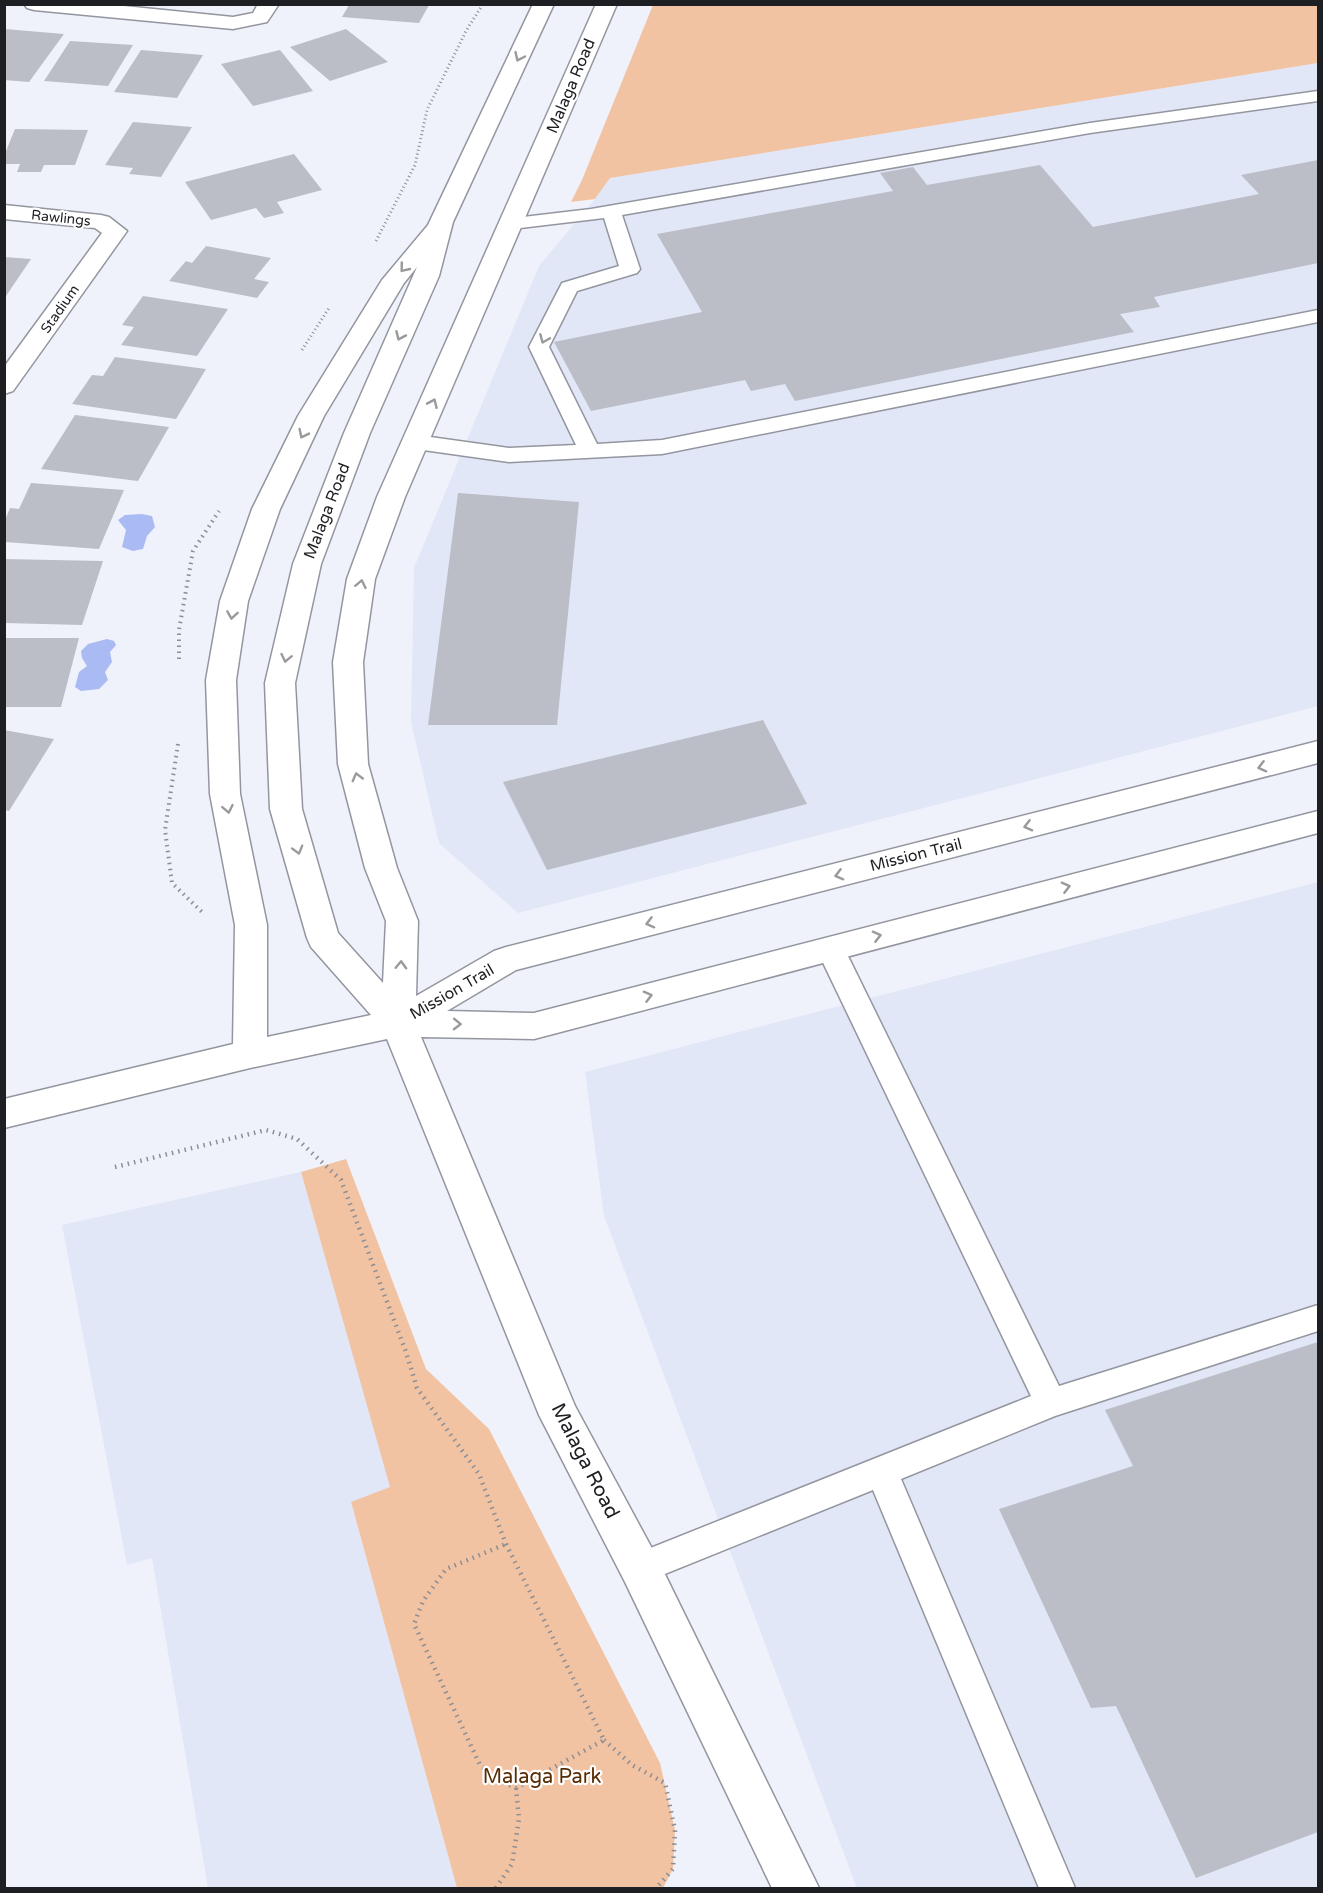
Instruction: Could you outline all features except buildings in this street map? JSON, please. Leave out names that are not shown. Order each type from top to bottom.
[{"type":"street","points":[[34,4],[233,23],[265,11]]},
{"type":"street","name":"Malaga Road","points":[[544,4],[441,222],[427,276],[357,433],[307,564],[280,683],[286,809],[323,938],[398,1023],[559,1415],[640,1568],[796,1888]]},
{"type":"street","name":"Malaga Road","points":[[398,1023],[402,921],[381,868],[354,764],[348,662],[361,579],[391,497],[607,4]]},
{"type":"street","name":"Rawlings","points":[[4,212],[101,222],[115,231]]},
{"type":"street","points":[[250,1054],[251,925],[225,794],[221,680],[234,601],[266,509],[311,416],[394,280],[441,222]]},
{"type":"street","name":"Stadium","points":[[4,386],[115,231]]},
{"type":"street","name":"Mission Trail","points":[[398,1023],[506,960],[1318,752]]},
{"type":"street","name":"Mission Trail","points":[[398,1023],[534,1026],[1318,822]]},
{"type":"street","points":[[4,1114],[250,1054],[398,1023]]},
{"type":"lane","points":[[512,223],[611,212],[1090,128],[1318,96]]},
{"type":"lane","points":[[590,451],[539,347],[569,287],[630,269],[611,212]]},
{"type":"lane","points":[[416,442],[509,455],[662,447],[1318,316]]},
{"type":"lane","points":[[830,948],[1051,1403]]},
{"type":"lane","points":[[640,1568],[1051,1403],[1318,1318]]},
{"type":"lane","points":[[881,1470],[1057,1888]]},
{"type":"path","points":[[115,1167],[266,1130],[297,1139],[341,1180],[406,1352],[417,1388],[479,1474],[506,1544],[604,1740],[632,1765],[665,1783],[675,1830],[673,1869],[656,1888]]},
{"type":"path","points":[[506,1544],[446,1569],[423,1601],[414,1624],[480,1765],[498,1780],[516,1788]]},
{"type":"path","points":[[516,1788],[604,1740]]},
{"type":"path","points":[[496,1888],[512,1864],[519,1819],[516,1788]]},
{"type":"shaded area","points":[[1318,63],[1318,706],[518,913],[439,843],[411,722],[414,568],[539,266],[610,178]]},
{"type":"shaded area","points":[[1318,882],[1318,1888],[857,1888],[604,1216],[585,1072]]},
{"type":"shaded area","points":[[301,1172],[391,1487],[351,1503],[457,1888],[208,1888],[152,1558],[127,1565],[62,1225]]},
{"type":"green space","points":[[653,5],[1318,5],[1318,63],[610,178],[595,199],[571,202]]},
{"type":"green space","name":"Malaga Park","points":[[346,1159],[426,1369],[489,1429],[660,1763],[675,1830],[673,1869],[663,1888],[457,1888],[351,1502],[390,1487],[301,1172]]},
{"type":"water","points":[[125,515],[152,516],[155,527],[147,536],[143,549],[133,551],[122,547],[126,530],[118,520]]},
{"type":"water","points":[[107,639],[114,641],[116,645],[110,652],[112,662],[105,672],[108,680],[99,689],[81,691],[75,687],[79,672],[87,666],[81,651],[88,644]]}]
